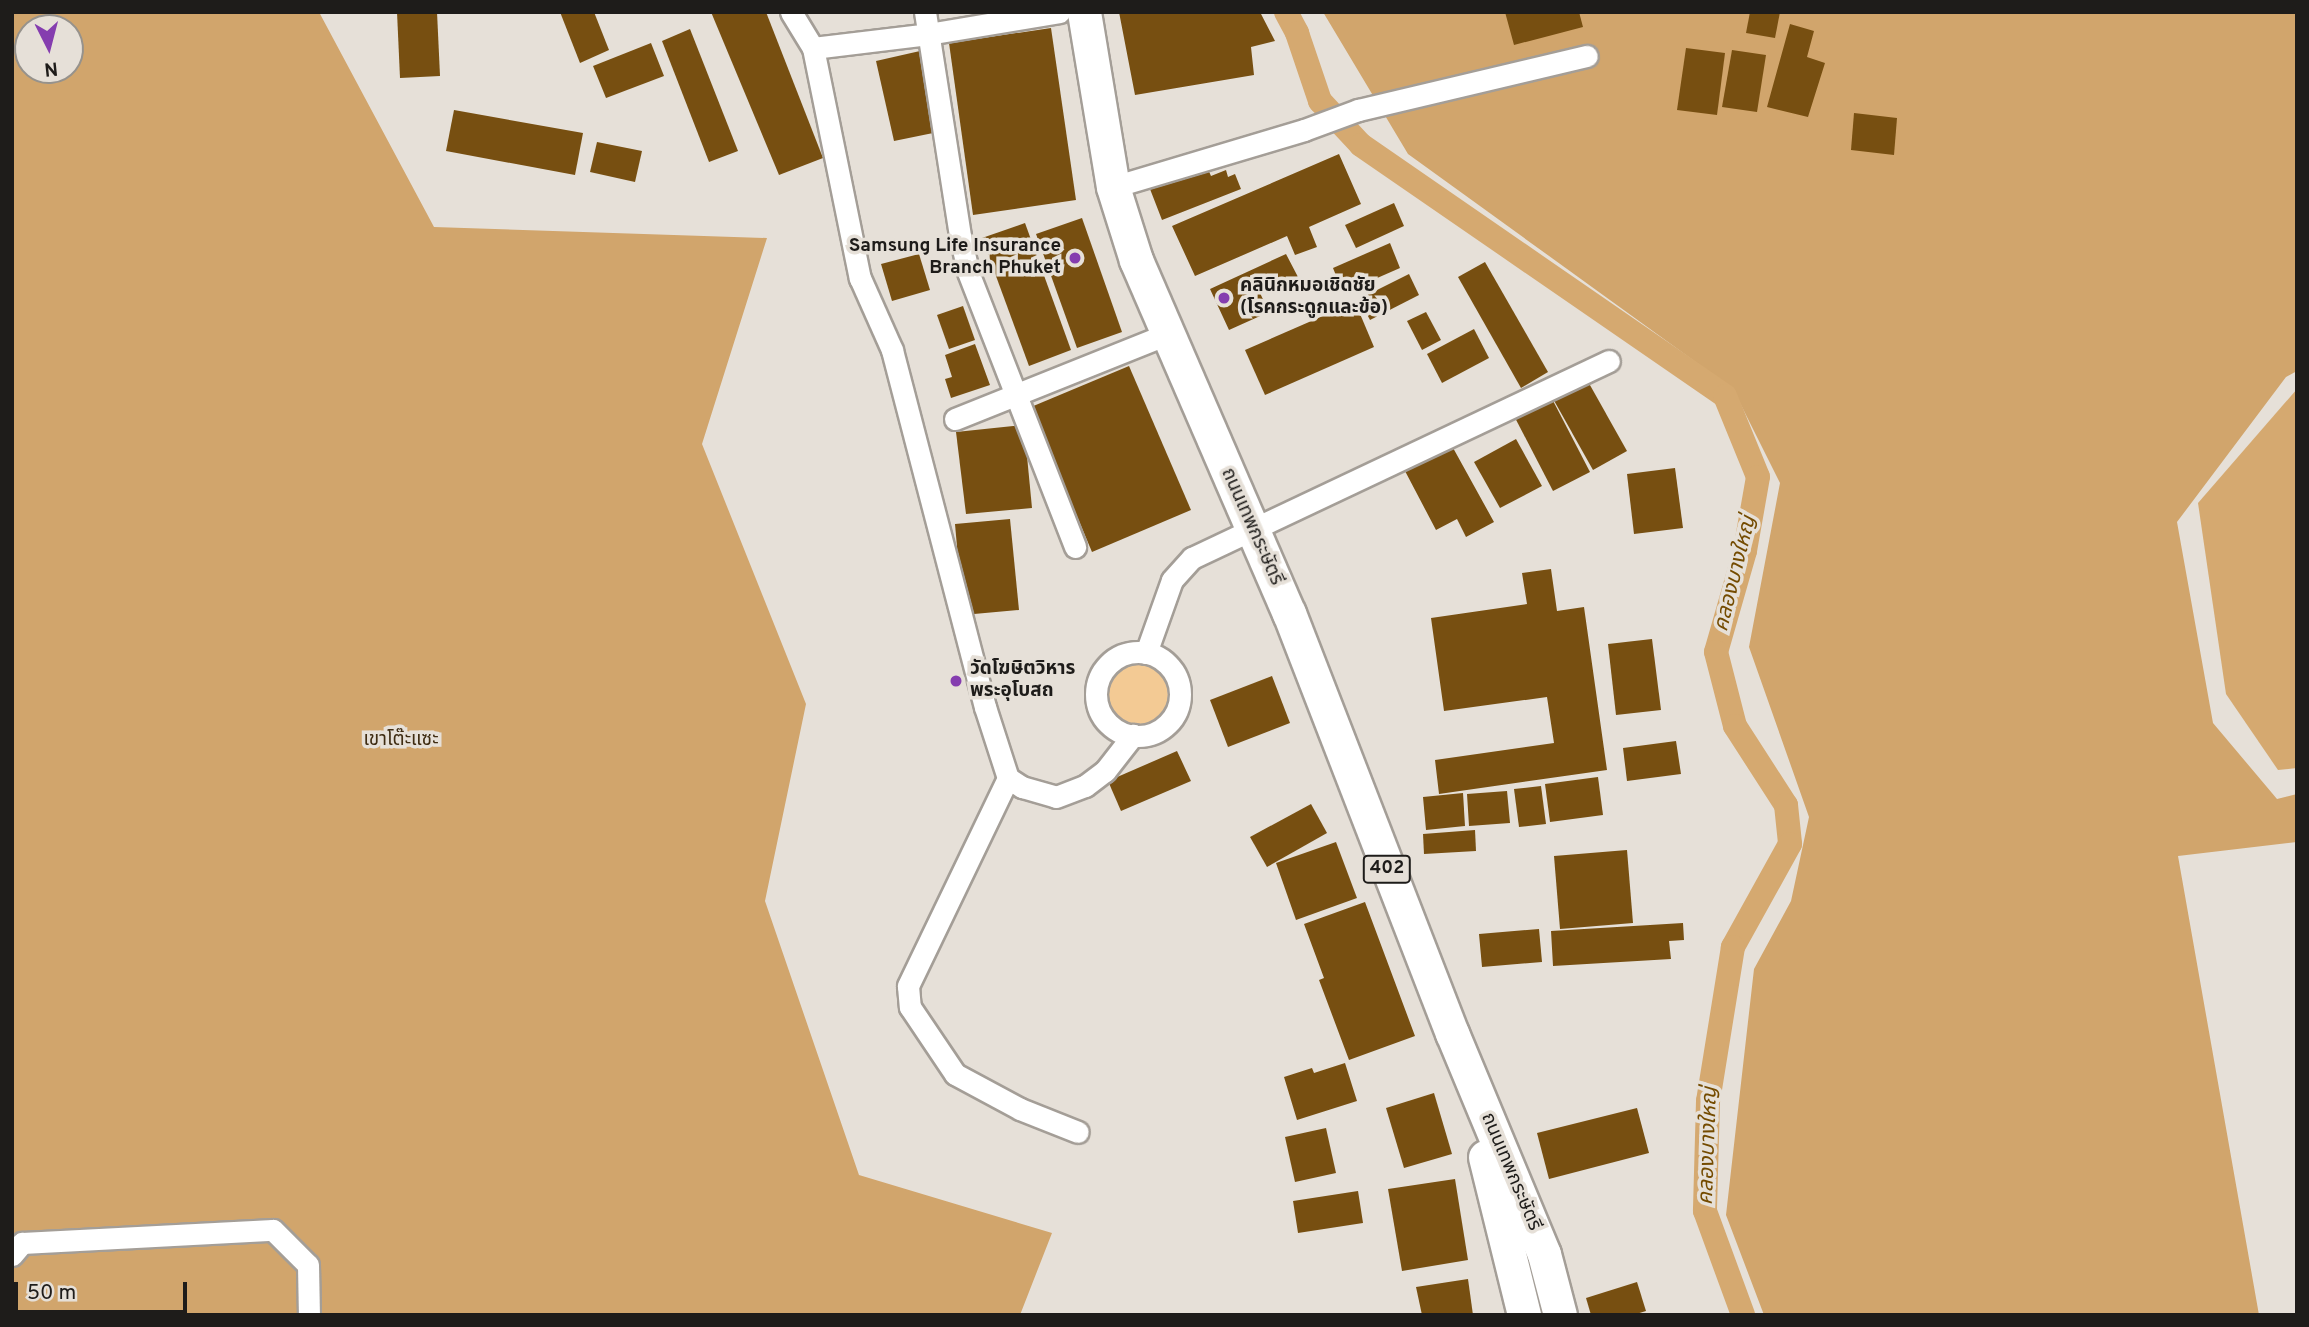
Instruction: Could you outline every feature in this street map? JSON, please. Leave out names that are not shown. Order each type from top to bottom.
[{"type":"main road","name":"ถนนเทพกระษัตรี","points":[[1084,12],[1113,187],[1136,260],[1289,613],[1451,1033],[1529,1258],[1560,1315]]},
{"type":"main road","name":"ถนนเทพกระษัตรี","points":[[1524,1315],[1529,1258]]},
{"type":"street","points":[[791,12],[813,48],[860,278],[892,350],[985,707],[1008,778],[1022,787],[1056,797],[1085,786],[1104,771],[1133,735]]},
{"type":"street","points":[[925,12],[968,272],[1075,547]]},
{"type":"street","points":[[813,48],[928,34],[1059,12]]},
{"type":"street","points":[[1113,187],[1304,130],[1345,115],[1587,56]]},
{"type":"street","points":[[955,419],[1167,334]]},
{"type":"street","points":[[1146,653],[1172,580],[1192,558],[1609,361]]},
{"type":"street","points":[[1146,653],[1166,662],[1175,673],[1180,687],[1180,701],[1175,715],[1166,726],[1153,733],[1133,735],[1114,729],[1105,720],[1096,696],[1098,684],[1111,662],[1124,654],[1146,653]]},
{"type":"street","points":[[1008,778],[908,986],[910,1007],[955,1074],[1020,1109],[1078,1132]]},
{"type":"street","points":[[12,1255],[22,1242],[273,1230],[307,1265],[309,1315]]},
{"type":"shaded area","points":[[2297,389],[2297,768],[2278,770],[2226,694],[2198,503]]},
{"type":"shaded area","points":[[1131,664],[1143,664],[1159,673],[1166,683],[1166,707],[1159,717],[1143,726],[1131,726],[1120,721],[1111,712],[1106,701],[1106,689],[1111,678],[1120,669]]},
{"type":"green space","name":"เขาโต๊ะแซะ","points":[[12,12],[319,12],[434,227],[767,238],[702,444],[806,704],[765,901],[859,1175],[1052,1233],[1020,1315],[12,1315]]},
{"type":"green space","points":[[1323,12],[2297,12],[2297,371],[2286,377],[2177,522],[2213,723],[2277,799],[2297,794],[2297,842],[2178,856],[2259,1315],[1764,1315],[1726,1215],[1754,969],[1791,901],[1809,817],[1749,647],[1780,483],[1733,389],[1408,154]]},
{"type":"building","points":[[397,12],[437,12],[440,76],[400,78]]},
{"type":"building","points":[[560,12],[594,12],[609,50],[580,63]]},
{"type":"building","points":[[711,12],[766,12],[823,158],[779,175]]},
{"type":"building","points":[[1119,12],[1260,12],[1275,41],[1251,47],[1254,75],[1135,95]]},
{"type":"building","points":[[1505,12],[1579,12],[1583,27],[1514,45]]},
{"type":"building","points":[[1750,12],[1780,12],[1775,38],[1746,33]]},
{"type":"building","points":[[1790,24],[1814,31],[1807,57],[1825,63],[1808,117],[1767,107]]},
{"type":"building","points":[[1051,28],[1076,200],[973,215],[949,43]]},
{"type":"building","points":[[690,29],[738,151],[709,162],[662,41]]},
{"type":"building","points":[[651,43],[664,76],[606,98],[593,66]]},
{"type":"building","points":[[1686,48],[1725,53],[1717,115],[1677,110]]},
{"type":"building","points":[[1732,50],[1766,55],[1757,112],[1722,107]]},
{"type":"building","points":[[920,51],[938,132],[894,141],[876,61]]},
{"type":"building","points":[[454,110],[583,133],[575,175],[446,151]]},
{"type":"building","points":[[1854,113],[1897,118],[1894,155],[1851,150]]},
{"type":"building","points":[[597,142],[642,151],[635,182],[590,172]]},
{"type":"building","points":[[1339,154],[1361,204],[1309,227],[1317,247],[1295,255],[1287,236],[1195,276],[1172,226]]},
{"type":"building","points":[[1207,167],[1211,176],[1226,170],[1228,177],[1235,174],[1241,189],[1162,220],[1150,189]]},
{"type":"building","points":[[1394,203],[1404,226],[1356,248],[1345,225]]},
{"type":"building","points":[[1082,218],[1122,332],[1077,348],[1036,234]]},
{"type":"building","points":[[1025,223],[1071,350],[1029,366],[982,238]]},
{"type":"building","points":[[1390,243],[1400,268],[1343,293],[1333,268]]},
{"type":"building","points":[[919,254],[930,290],[892,301],[881,264]]},
{"type":"building","points":[[1286,254],[1298,277],[1260,293],[1269,312],[1229,330],[1210,289]]},
{"type":"building","points":[[1485,262],[1548,372],[1521,388],[1458,277]]},
{"type":"building","points":[[1409,274],[1419,295],[1370,320],[1359,299]]},
{"type":"building","points":[[1355,302],[1374,347],[1265,395],[1245,350]]},
{"type":"building","points":[[963,306],[975,340],[949,349],[937,315]]},
{"type":"building","points":[[1426,312],[1441,340],[1422,350],[1407,321]]},
{"type":"building","points":[[1474,329],[1489,358],[1442,383],[1427,354]]},
{"type":"building","points":[[975,344],[990,385],[951,398],[945,379],[952,377],[945,355]]},
{"type":"building","points":[[1129,366],[1191,510],[1092,552],[1031,407]]},
{"type":"building","points":[[1586,378],[1627,451],[1593,470],[1552,397]]},
{"type":"building","points":[[1549,393],[1590,472],[1553,491],[1512,412]]},
{"type":"building","points":[[1024,425],[1032,508],[966,514],[956,432]]},
{"type":"building","points":[[1516,439],[1542,486],[1500,508],[1474,462]]},
{"type":"building","points":[[1452,446],[1494,522],[1466,537],[1457,519],[1436,530],[1405,471]]},
{"type":"building","points":[[1675,468],[1683,528],[1634,534],[1627,474]]},
{"type":"building","points":[[1010,519],[1019,610],[963,615],[955,524]]},
{"type":"building","points":[[1551,569],[1557,611],[1584,607],[1607,770],[1439,794],[1435,760],[1554,743],[1547,697],[1444,711],[1431,618],[1527,604],[1522,573]]},
{"type":"building","points":[[1652,639],[1661,710],[1616,715],[1608,644]]},
{"type":"building","points":[[1272,676],[1290,723],[1228,747],[1210,700]]},
{"type":"building","points":[[1676,741],[1681,774],[1627,781],[1623,748]]},
{"type":"building","points":[[1177,751],[1191,781],[1121,811],[1108,781]]},
{"type":"building","points":[[1598,777],[1603,815],[1550,822],[1545,784]]},
{"type":"building","points":[[1541,786],[1546,824],[1519,827],[1514,789]]},
{"type":"building","points":[[1507,791],[1510,823],[1469,826],[1467,794]]},
{"type":"building","points":[[1463,793],[1465,826],[1426,830],[1423,797]]},
{"type":"building","points":[[1311,804],[1327,833],[1267,867],[1250,837]]},
{"type":"building","points":[[1475,830],[1476,851],[1424,854],[1423,834]]},
{"type":"building","points":[[1336,842],[1357,898],[1296,920],[1276,863]]},
{"type":"building","points":[[1627,850],[1633,923],[1560,929],[1554,856]]},
{"type":"building","points":[[1365,902],[1415,1036],[1349,1060],[1319,980],[1324,978],[1304,924]]},
{"type":"building","points":[[1683,923],[1684,940],[1669,941],[1671,959],[1553,966],[1551,931]]},
{"type":"building","points":[[1539,929],[1542,962],[1482,967],[1479,934]]},
{"type":"building","points":[[1345,1063],[1357,1101],[1297,1120],[1284,1077],[1312,1068],[1314,1073]]},
{"type":"building","points":[[1434,1093],[1452,1154],[1404,1168],[1386,1108]]},
{"type":"building","points":[[1637,1108],[1649,1153],[1549,1179],[1537,1133]]},
{"type":"building","points":[[1326,1128],[1336,1173],[1295,1182],[1285,1137]]},
{"type":"building","points":[[1455,1179],[1468,1260],[1402,1271],[1388,1189]]},
{"type":"building","points":[[1358,1191],[1363,1223],[1298,1233],[1293,1201]]},
{"type":"building","points":[[1468,1279],[1473,1315],[1422,1315],[1416,1287]]},
{"type":"building","points":[[1637,1282],[1646,1311],[1633,1315],[1591,1315],[1586,1298]]},
{"type":"waterway","name":"คลองบางใหญ่","points":[[1286,12],[1297,33],[1320,101],[1361,145],[1725,396],[1758,477],[1745,551],[1716,652],[1735,726],[1786,805],[1790,844],[1733,947],[1708,1101],[1705,1211],[1743,1315]]},
{"type":"place","name":"Samsung Life Insurance Branch Phuket","points":[[1075,258]]},
{"type":"place","name":"คลินิกหมอเชิดชัย (โรคกระดูกและข้อ)","points":[[1224,298]]},
{"type":"place","name":"วัดโฆษิตวิหาร พระอุโบสถ","points":[[956,681]]}]
